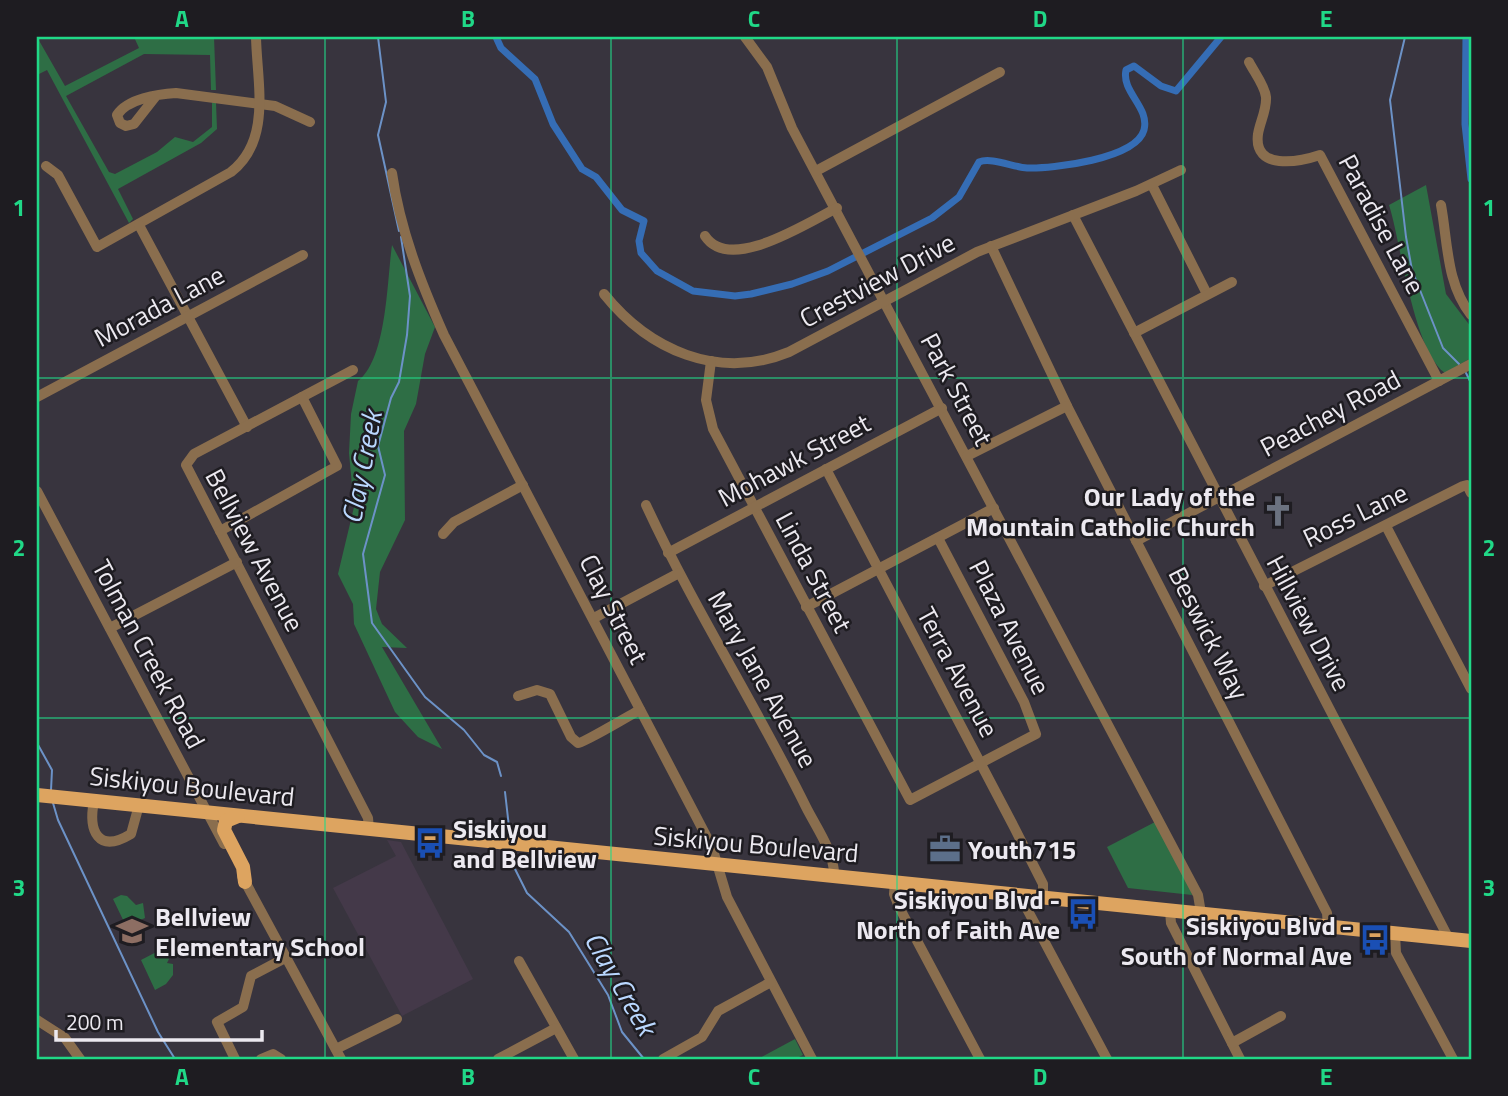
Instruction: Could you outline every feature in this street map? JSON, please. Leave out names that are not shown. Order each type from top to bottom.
[{"type":"main road","name":"Siskiyou Boulevard","points":[[37,795],[1471,941]]},
{"type":"main road","points":[[239,816],[226,821],[224,830],[243,867],[244,882]]},
{"type":"street","points":[[46,166],[58,175],[97,247],[238,167],[257,136],[256,37]]},
{"type":"street","name":"Park Street","points":[[745,37],[767,67],[792,128],[837,208],[1198,895],[1201,914]]},
{"type":"street","name":"Paradise Lane","points":[[1250,62],[1266,94],[1258,136],[1259,149],[1267,159],[1284,162],[1320,155],[1439,381]]},
{"type":"street","points":[[816,171],[1000,72]]},
{"type":"street","points":[[156,96],[176,93],[258,103],[287,110],[310,122]]},
{"type":"street","name":"Crestview Drive","points":[[604,294],[627,322],[653,341],[682,355],[711,361],[747,363],[778,357],[991,246],[1152,185],[1181,170]]},
{"type":"street","name":"Clay Street","points":[[392,173],[395,197],[416,272],[444,335],[712,847],[727,897],[812,1059]]},
{"type":"street","points":[[1152,185],[1207,294]]},
{"type":"street","points":[[1441,205],[1443,236],[1459,298],[1471,315]]},
{"type":"street","points":[[705,236],[710,244],[720,248],[753,249],[837,208]]},
{"type":"street","name":"Hillview Drive","points":[[1073,215],[1449,939]]},
{"type":"street","points":[[139,225],[247,427]]},
{"type":"street","name":"Beswick Way","points":[[991,246],[1067,406],[1327,913],[1328,926]]},
{"type":"street","name":"Morada Lane","points":[[37,397],[303,255]]},
{"type":"street","points":[[1134,333],[1232,282]]},
{"type":"street","name":"Linda Street","points":[[711,361],[706,395],[708,418],[907,798],[913,800],[981,764]]},
{"type":"street","name":"Peachey Road","points":[[1136,541],[1471,365]]},
{"type":"street","name":"Bellview Avenue","points":[[353,370],[187,461],[186,468],[368,818],[369,829]]},
{"type":"street","points":[[220,531],[337,467],[335,457],[302,397]]},
{"type":"street","points":[[967,456],[1067,406]]},
{"type":"street","name":"Mohawk Street","points":[[668,553],[942,408]]},
{"type":"street","name":"Terra Avenue","points":[[826,469],[1043,884],[1044,897]]},
{"type":"street","points":[[443,534],[454,522],[523,485]]},
{"type":"street","name":"Ross Lane","points":[[1264,586],[1469,489]]},
{"type":"street","name":"Tolman Creek Road","points":[[37,491],[244,882],[339,1054]]},
{"type":"street","name":"Mary Jane Avenue","points":[[646,505],[668,553],[795,784],[831,857],[834,876]]},
{"type":"street","points":[[806,607],[994,508]]},
{"type":"street","points":[[1386,526],[1471,689]]},
{"type":"street","name":"Plaza Avenue","points":[[938,538],[1036,729],[1033,737],[981,764]]},
{"type":"street","points":[[110,628],[237,562]]},
{"type":"street","points":[[594,618],[679,573]]},
{"type":"street","points":[[517,696],[537,690],[550,694],[578,743],[588,742],[601,730],[640,710]]},
{"type":"street","points":[[94,801],[91,824],[98,837],[106,841],[122,839],[131,834],[139,805]]},
{"type":"street","points":[[895,882],[894,894],[899,907],[980,1059]]},
{"type":"street","points":[[1026,895],[1027,909],[1107,1059]]},
{"type":"street","points":[[1170,911],[1171,923],[1240,1059]]},
{"type":"street","points":[[1395,934],[1396,953],[1453,1059]]},
{"type":"street","points":[[235,1059],[217,1023],[243,1007],[251,975],[287,957]]},
{"type":"street","points":[[519,961],[574,1059]]},
{"type":"street","points":[[663,1059],[702,1037],[718,1011],[771,982]]},
{"type":"street","points":[[1232,1043],[1281,1016]]},
{"type":"street","points":[[339,1054],[397,1019]]},
{"type":"street","points":[[37,1020],[65,1038],[80,1059]]},
{"type":"street","points":[[498,1059],[556,1028]]},
{"type":"street","points":[[261,1059],[275,1054],[281,1059]]},
{"type":"shaded area","points":[[387,840],[401,842],[473,979],[402,1016],[333,888],[396,856]]},
{"type":"green space","points":[[37,37],[65,86],[139,48],[134,37],[214,37],[216,90],[211,90],[210,55],[144,54],[66,96],[109,172],[115,174],[157,152],[175,137],[193,142],[212,127],[212,102],[216,103],[217,129],[201,143],[118,189],[133,219],[129,223],[47,70],[37,75]]},
{"type":"green space","points":[[1426,185],[1446,294],[1471,327],[1471,358],[1445,373],[1434,361],[1424,343],[1416,320],[1389,205]]},
{"type":"green space","points":[[392,245],[435,327],[425,354],[416,404],[404,431],[405,520],[380,572],[376,609],[382,624],[407,648],[382,647],[442,749],[418,737],[395,712],[354,624],[353,604],[338,574],[354,507],[349,453],[351,414],[358,381],[368,370],[380,338]]},
{"type":"green space","points":[[1155,822],[1192,895],[1128,888],[1107,847]]},
{"type":"green space","points":[[121,895],[127,896],[136,905],[143,903],[145,918],[126,926],[113,899]]},
{"type":"green space","points":[[164,948],[169,959],[167,963],[173,964],[173,975],[166,984],[155,990],[141,960]]},
{"type":"green space","points":[[795,1039],[803,1055],[795,1059],[758,1059]]},
{"type":"waterway","name":"Clay Creek","points":[[378,37],[386,102],[378,135],[399,231]]},
{"type":"waterway","points":[[496,37],[501,48],[535,79],[553,124],[582,169],[596,177],[622,210],[644,221],[639,241],[641,253],[657,271],[693,291],[735,296],[792,284],[828,271],[932,218],[959,197],[979,162],[996,161],[1027,168],[1055,167],[1092,160],[1126,148],[1138,140],[1145,122],[1128,85],[1126,70],[1134,66],[1161,86],[1176,91],[1221,37]]},
{"type":"waterway","points":[[1405,37],[1390,100],[1406,237],[1412,270],[1443,348],[1459,364]]},
{"type":"waterway","points":[[1466,37],[1465,124],[1471,179]]},
{"type":"waterway","name":"Clay Creek","points":[[401,237],[410,296],[407,335],[399,382],[391,398],[378,446],[385,475],[363,554],[372,623],[425,697],[464,730],[484,755],[497,762],[501,776]]},
{"type":"waterway","points":[[1466,373],[1471,383]]},
{"type":"waterway","points":[[37,743],[52,770],[51,790]]},
{"type":"waterway","name":"Clay Creek","points":[[505,792],[509,827]]},
{"type":"waterway","points":[[53,803],[58,820],[158,1032],[175,1059]]},
{"type":"waterway","name":"Clay Creek","points":[[512,863],[527,893],[569,932],[608,995],[622,1032],[644,1059]]},
{"type":"place","name":"Our Lady of the Mountain Catholic Church","points":[[1278,511]]},
{"type":"place","name":"Siskiyou and Bellview","points":[[430,843]]},
{"type":"place","name":"Youth715","points":[[945,849]]},
{"type":"place","name":"Siskiyou Blvd - North of Faith Ave","points":[[1083,914]]},
{"type":"place","name":"Bellview Elementary School","points":[[132,931]]},
{"type":"place","name":"Siskiyou Blvd - South of Normal Ave","points":[[1375,940]]}]
